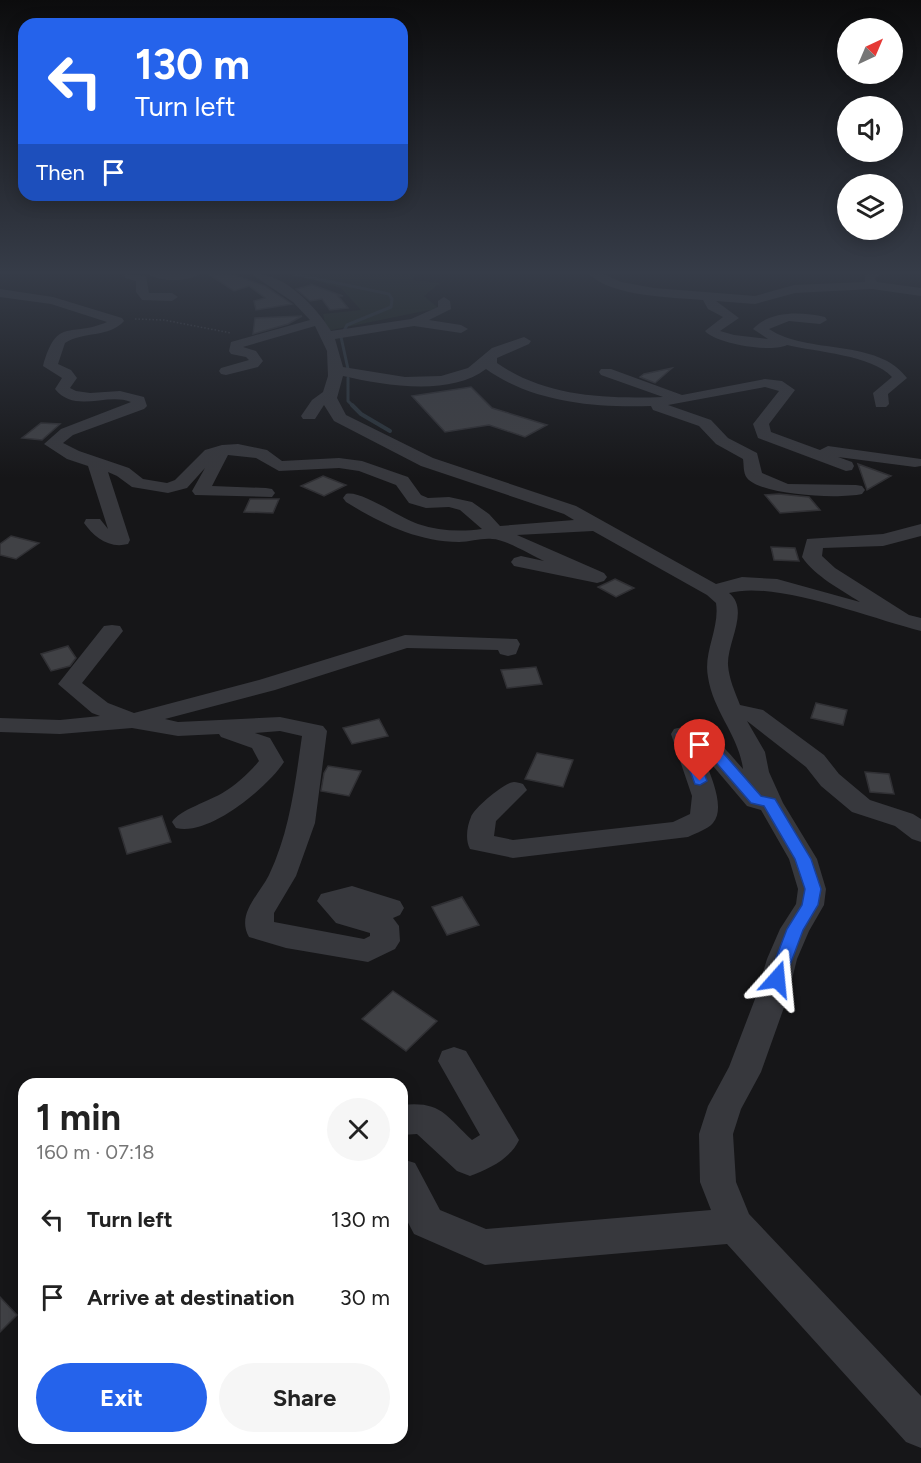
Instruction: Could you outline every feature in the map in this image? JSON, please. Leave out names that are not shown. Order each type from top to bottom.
[{"type":"street","points":[[59,342],[55,346],[50,366],[66,373],[70,378],[62,389],[72,396],[88,398],[131,395],[139,400],[139,406],[67,432],[52,444],[123,472],[138,483],[168,488],[181,484],[211,454],[238,448],[261,454],[279,466],[339,463],[370,469],[402,481],[415,499],[426,503],[449,502],[466,506],[483,518],[495,531],[597,577],[567,573],[521,562]]},
{"type":"street","points":[[226,371],[253,364],[256,361],[251,354],[236,351],[236,345],[243,342]]},
{"type":"street","points":[[329,342],[336,370],[328,395],[331,408],[340,418],[427,462],[558,504],[714,591],[726,601],[728,612],[717,662],[719,679],[730,711],[753,752],[756,772],[770,803],[803,859],[813,889],[810,905],[795,929],[782,959],[767,1010],[744,1072],[725,1106],[716,1134],[718,1182],[735,1226],[921,1427]]},
{"type":"street","points":[[336,370],[371,378],[436,380],[456,378],[476,370],[496,351],[520,342]]},
{"type":"street","points":[[718,342],[745,356]]},
{"type":"street","points":[[764,342],[804,344]]},
{"type":"street","points":[[797,342],[860,357],[887,366],[898,373],[900,378],[880,393],[881,404]]},
{"type":"street","points":[[490,357],[490,365],[498,372],[536,390],[618,402],[651,403],[686,399],[765,383],[786,387],[788,390],[761,424],[764,435],[846,466]]},
{"type":"street","points":[[606,372],[686,399]]},
{"type":"street","points":[[309,416],[317,403],[328,395]]},
{"type":"street","points":[[651,403],[705,423],[717,437],[751,457],[753,474],[756,477],[786,489],[856,490]]},
{"type":"street","points":[[793,445],[915,462]]},
{"type":"street","points":[[222,450],[201,491],[266,493]]},
{"type":"street","points":[[93,523],[103,535],[121,540],[96,463]]},
{"type":"street","points":[[352,498],[374,512],[427,533],[464,537],[529,527],[597,525]]},
{"type":"street","points":[[913,623],[828,572],[812,557],[814,543],[883,540],[921,530]]},
{"type":"street","points":[[714,591],[742,583],[777,585],[913,623]]},
{"type":"street","points":[[112,631],[69,684],[100,708],[132,721],[178,729],[280,724],[315,731],[302,824],[282,876],[261,913],[258,929],[286,937],[368,951],[386,941],[384,926],[346,915],[331,902],[352,896],[390,908]]},
{"type":"street","points":[[0,725],[60,726],[132,721],[267,685],[405,641],[481,642],[509,645],[508,649]]},
{"type":"street","points":[[730,711],[755,715],[815,761],[830,780],[861,806],[904,820],[921,833]]},
{"type":"street","points":[[185,822],[216,810],[252,786],[272,762],[261,743],[215,728]]},
{"type":"street","points":[[514,790],[483,818],[480,842],[513,849],[679,831],[703,818],[705,796],[683,734],[705,741],[756,800],[770,803]]},
{"type":"street","points":[[408,1119],[424,1118],[470,1160],[502,1140],[454,1061]]},
{"type":"street","points":[[408,1186],[427,1222],[485,1247],[735,1226]]},
{"type":"building","points":[[672,368],[655,383],[640,377],[644,374]]},
{"type":"building","points":[[471,387],[492,408],[547,425],[525,437],[489,425],[445,432],[412,396]]},
{"type":"building","points":[[41,423],[60,424],[42,440],[22,438]]},
{"type":"building","points":[[858,464],[891,476],[867,490]]},
{"type":"building","points":[[323,476],[346,485],[324,496],[301,486]]},
{"type":"building","points":[[765,495],[809,497],[820,510],[780,513]]},
{"type":"building","points":[[250,499],[279,499],[273,513],[244,512]]},
{"type":"building","points":[[11,536],[39,543],[16,559],[0,555],[0,544]]},
{"type":"building","points":[[771,547],[795,548],[799,561],[774,560]]},
{"type":"building","points":[[615,579],[634,588],[616,597],[598,587]]},
{"type":"building","points":[[68,646],[76,658],[70,666],[51,671],[41,654]]},
{"type":"building","points":[[536,667],[542,684],[507,688],[501,670]]},
{"type":"building","points":[[816,703],[847,710],[843,725],[811,718]]},
{"type":"building","points":[[379,719],[388,736],[352,744],[343,728]]},
{"type":"building","points":[[537,753],[573,760],[563,787],[525,779]]},
{"type":"building","points":[[328,766],[361,771],[349,796],[321,791],[324,773]]},
{"type":"building","points":[[865,772],[889,774],[894,794],[870,792]]},
{"type":"building","points":[[162,816],[171,842],[127,854],[119,828]]},
{"type":"building","points":[[462,897],[479,925],[447,935],[432,907]]},
{"type":"building","points":[[393,991],[437,1021],[406,1051],[362,1019]]},
{"type":"building","points":[[0,1297],[17,1315],[0,1332]]},
{"type":"waterway","points":[[342,342],[348,369]]},
{"type":"waterway","points":[[348,378],[348,401],[361,414],[390,431]]},
{"type":"route","points":[[700,781],[683,734],[705,741],[756,800],[770,803],[803,859],[813,889],[810,905],[795,929],[782,959],[777,979]]}]
